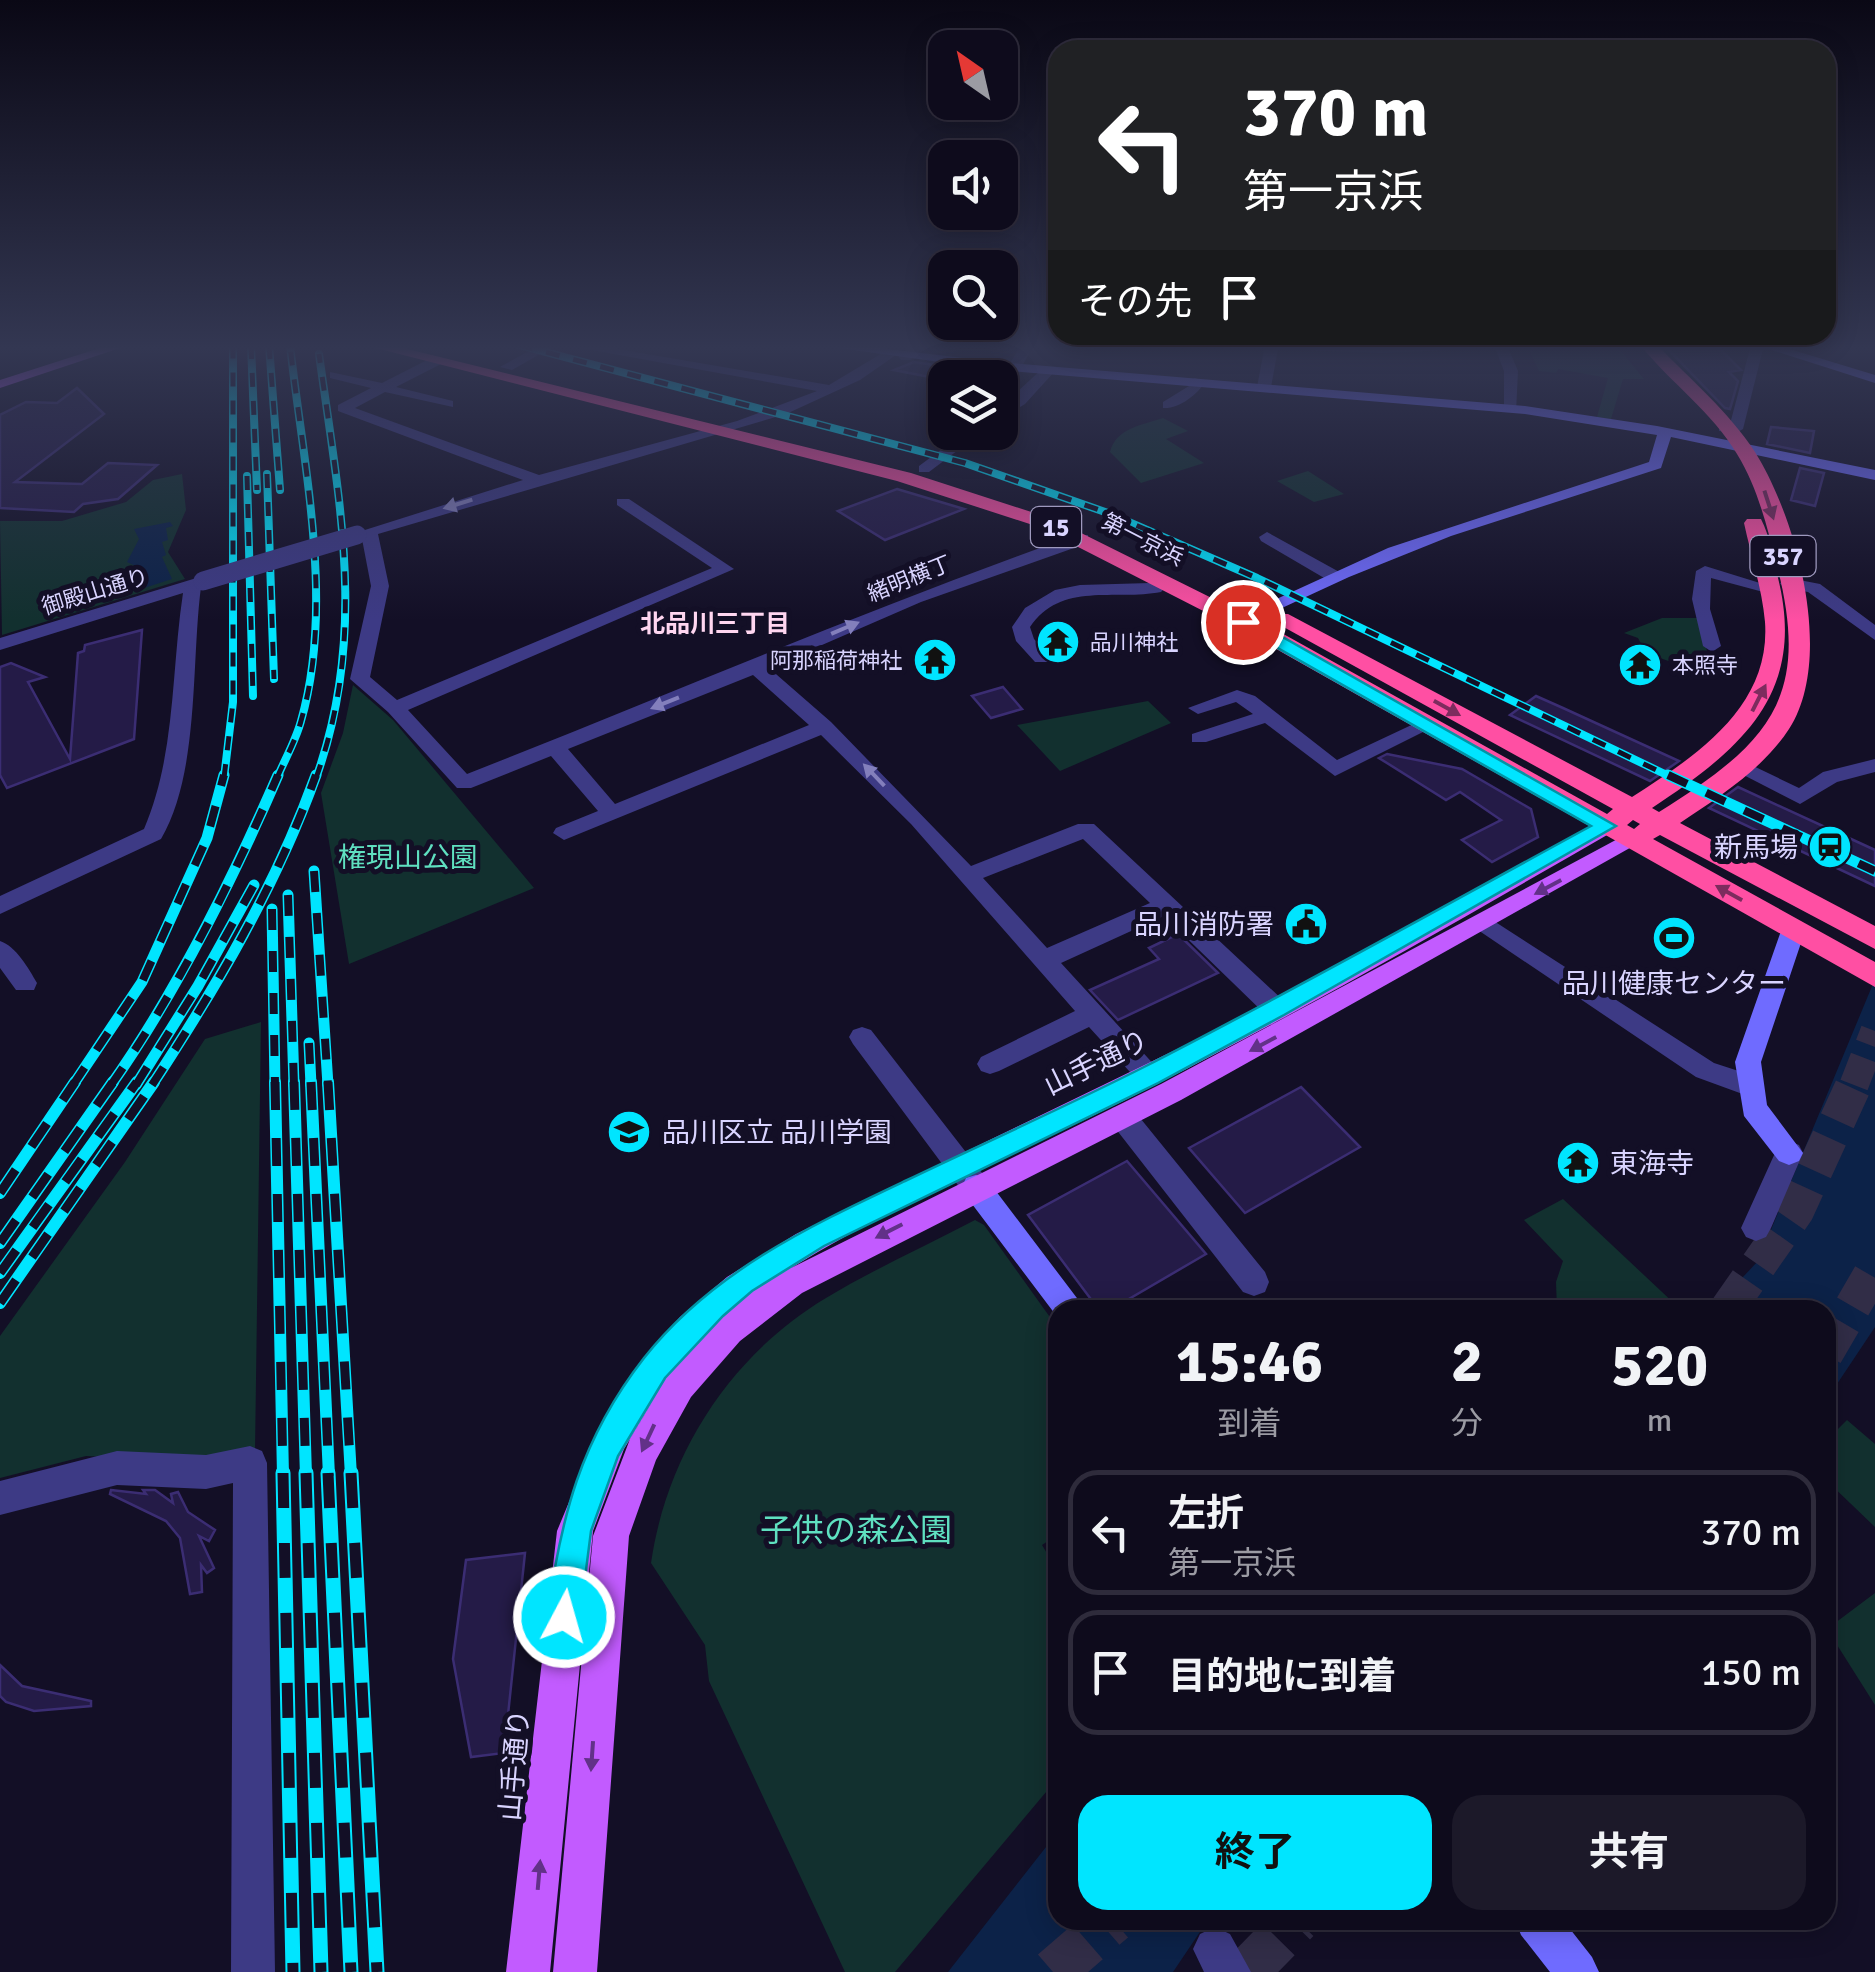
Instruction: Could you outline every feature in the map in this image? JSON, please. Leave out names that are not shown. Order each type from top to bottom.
[{"type":"highway","name":"第一京浜","points":[[747,437],[948,489],[1082,538],[1163,580],[1253,616],[1427,725],[1875,976]]},
{"type":"highway","name":"第一京浜","points":[[797,437],[924,468],[1106,533],[1253,616],[1632,809],[1875,939]]},
{"type":"highway","name":"山手通り","points":[[1633,840],[1738,767],[1772,736],[1789,710],[1802,639],[1778,586],[1742,478],[1721,437]]},
{"type":"highway","name":"山手通り","points":[[1606,826],[1713,752],[1761,699],[1776,635],[1778,586],[1769,502],[1742,448],[1723,437]]},
{"type":"main road","name":"山手通り","points":[[575,1972],[612,1536],[624,1493],[657,1420],[702,1358],[760,1305],[969,1176],[1606,826]]},
{"type":"main road","name":"山手通り","points":[[528,1972],[575,1531],[607,1445],[654,1368],[713,1306],[742,1282],[814,1238],[1122,1116],[1293,1028],[1633,840]]},
{"type":"street","points":[[422,437],[538,480]]},
{"type":"street","points":[[622,502],[725,569],[395,708],[360,679],[380,586],[363,534],[694,437]]},
{"type":"street","points":[[1253,616],[1464,524],[1656,465],[1664,437]]},
{"type":"street","points":[[1742,448],[1875,475]]},
{"type":"street","points":[[924,468],[950,450]]},
{"type":"street","name":"御殿山通り","points":[[0,644],[363,534]]},
{"type":"street","points":[[1268,537],[1336,578]]},
{"type":"street","name":"緒明横丁","points":[[395,708],[464,783],[756,667],[916,598],[1082,538]]},
{"type":"street","points":[[1712,646],[1703,622],[1699,584],[1705,571],[1778,586],[1814,588],[1875,634]]},
{"type":"street","points":[[1042,658],[1022,637],[1021,627],[1028,611],[1045,599],[1073,591],[1155,588],[1163,580]]},
{"type":"street","points":[[0,906],[153,834],[164,804],[186,690],[186,634],[198,582]]},
{"type":"street","points":[[756,667],[824,726],[917,821],[1149,1076]]},
{"type":"street","points":[[1198,708],[1237,696],[1335,769],[1427,725]]},
{"type":"street","points":[[1198,738],[1268,716]]},
{"type":"street","points":[[564,833],[824,726]]},
{"type":"street","points":[[554,747],[612,814]]},
{"type":"street","points":[[1738,767],[1800,798],[1830,777],[1875,765]]},
{"type":"street","points":[[967,876],[1086,829],[1276,1009]]},
{"type":"street","points":[[1044,960],[1168,906]]},
{"type":"street","points":[[1483,922],[1706,1070],[1748,1084]]},
{"type":"street","points":[[1756,1228],[1788,1153],[1754,1108],[1748,1084],[1754,1037],[1794,928]]},
{"type":"street","points":[[0,950],[25,983]]},
{"type":"street","points":[[990,1064],[1093,1014]]},
{"type":"street","points":[[862,1037],[1062,1300]]},
{"type":"street","points":[[1122,1116],[1254,1282]]},
{"type":"street","points":[[0,1498],[118,1468],[206,1472],[250,1463],[253,1972]]},
{"type":"street","points":[[1544,1930],[1577,1972]]},
{"type":"green space","points":[[1171,437],[1166,439],[1204,463],[1141,483],[1110,452],[1118,438]]},
{"type":"green space","points":[[1308,471],[1344,494],[1314,502],[1277,481]]},
{"type":"green space","points":[[182,474],[186,510],[168,552],[185,579],[2,635],[0,521],[62,521],[126,502],[153,480]]},
{"type":"green space","points":[[1662,618],[1697,618],[1711,664],[1688,656],[1674,663],[1646,653],[1638,638],[1624,633]]},
{"type":"green space","name":"権現山公園","points":[[353,685],[393,720],[534,888],[349,964],[321,793],[343,733]]},
{"type":"green space","points":[[1148,701],[1171,723],[1060,771],[1017,725]]},
{"type":"green space","points":[[261,1022],[255,1451],[196,1461],[86,1456],[0,1478],[0,1336],[125,1162],[205,1039]]},
{"type":"green space","points":[[1563,1199],[1671,1300],[1557,1300],[1556,1282],[1563,1261],[1524,1220]]},
{"type":"green space","name":"子供の森公園","points":[[975,1220],[984,1225],[1048,1314],[1048,1541],[1042,1545],[1048,1555],[1048,1790],[895,1972],[845,1972],[709,1681],[705,1645],[651,1563],[659,1522],[688,1446],[733,1378],[792,1321],[881,1267]]},
{"type":"green space","points":[[1847,1420],[1875,1444],[1875,1527],[1836,1490],[1836,1431]]},
{"type":"green space","points":[[1875,1593],[1875,1705],[1836,1643],[1836,1622]]},
{"type":"water","points":[[170,522],[173,526],[166,528],[168,540],[162,542],[166,555],[162,557],[172,579],[135,591],[131,576],[140,568],[127,562],[139,539],[134,529]]},
{"type":"water","points":[[1875,979],[1875,1327],[1836,1386],[1836,1300],[1721,1300],[1758,1261]]},
{"type":"water","points":[[1048,1844],[1048,1930],[1201,1930],[1173,1972],[948,1972]]},
{"type":"building","points":[[0,437],[74,437],[15,482],[82,484],[108,463],[157,465],[118,499],[83,504],[74,512],[0,508]]},
{"type":"building","points":[[1769,437],[1813,437],[1810,453],[1767,444]]},
{"type":"building","points":[[1800,468],[1824,473],[1815,506],[1791,500]]},
{"type":"building","points":[[897,489],[964,509],[885,540],[838,511]]},
{"type":"building","points":[[142,630],[134,739],[7,788],[0,775],[0,667],[11,663],[45,677],[28,682],[70,759],[78,653],[84,651],[85,645]]},
{"type":"building","points":[[1003,687],[1022,709],[991,718],[972,696]]},
{"type":"building","points":[[1536,696],[1679,761],[1650,781],[1510,715]]},
{"type":"building","points":[[1387,754],[1462,769],[1531,809],[1538,837],[1492,862],[1462,840],[1501,820],[1460,792],[1446,800],[1379,758]]},
{"type":"building","points":[[1738,787],[1875,850],[1875,886],[1709,808]]},
{"type":"building","points":[[1178,934],[1218,973],[1118,1020],[1090,990],[1159,959],[1149,948]]},
{"type":"building","points":[[1301,1087],[1360,1147],[1245,1213],[1189,1148]]},
{"type":"building","points":[[1127,1161],[1206,1254],[1127,1300],[1092,1300],[1028,1215]]},
{"type":"building","points":[[111,1490],[146,1494],[143,1490],[155,1490],[173,1503],[171,1494],[178,1492],[188,1512],[215,1530],[209,1541],[199,1536],[214,1568],[207,1573],[201,1565],[202,1592],[190,1594],[180,1538],[166,1521],[110,1494]]},
{"type":"building","points":[[525,1553],[504,1753],[471,1757],[453,1659],[466,1560]]},
{"type":"building","points":[[0,1665],[22,1686],[91,1701],[91,1706],[34,1711],[6,1702],[0,1696]]},
{"type":"tunnel","points":[[1854,1085],[1875,1031]]},
{"type":"tunnel","points":[[1734,1300],[1796,1211],[1855,1082]]},
{"type":"tunnel","points":[[1836,1335],[1875,1268]]},
{"type":"tunnel","points":[[1053,1972],[1101,1930]]},
{"type":"tunnel","points":[[1246,1972],[1287,1930]]},
{"type":"railway","points":[[224,778],[233,702],[233,437]]},
{"type":"railway","points":[[255,437],[257,490]]},
{"type":"railway","points":[[276,437],[280,490]]},
{"type":"railway","points":[[277,778],[301,721],[311,676],[315,630],[313,534],[302,437]]},
{"type":"railway","points":[[316,778],[332,724],[345,619],[341,515],[331,437]]},
{"type":"railway","points":[[867,437],[965,463],[1108,513],[1257,578],[1673,778]]},
{"type":"railway","points":[[267,474],[274,679]]},
{"type":"railway","points":[[247,476],[253,696]]},
{"type":"railway","points":[[73,1085],[142,982],[207,838],[224,775]]},
{"type":"railway","points":[[111,1085],[202,934],[278,775]]},
{"type":"railway","points":[[153,1084],[243,934],[283,856],[316,775]]},
{"type":"railway","points":[[1668,775],[1875,871]]},
{"type":"railway","points":[[314,871],[328,1085]]},
{"type":"railway","points":[[136,1085],[198,986],[254,885]]},
{"type":"railway","points":[[288,895],[294,1085]]},
{"type":"railway","points":[[272,909],[275,1085]]},
{"type":"railway","points":[[309,1043],[311,1085]]},
{"type":"railway","points":[[0,1193],[75,1082]]},
{"type":"railway","points":[[0,1243],[113,1082]]},
{"type":"railway","points":[[0,1273],[137,1082]]},
{"type":"railway","points":[[275,1082],[283,1476]]},
{"type":"railway","points":[[294,1082],[306,1476]]},
{"type":"railway","points":[[311,1082],[329,1476]]},
{"type":"railway","points":[[328,1082],[351,1476]]},
{"type":"railway","points":[[0,1303],[153,1084]]},
{"type":"railway","points":[[283,1473],[293,1972]]},
{"type":"railway","points":[[306,1473],[321,1972]]},
{"type":"railway","points":[[328,1473],[351,1972]]},
{"type":"railway","points":[[351,1473],[377,1972]]},
{"type":"place","name":"品川神社","points":[[1058,642]]},
{"type":"place","name":"阿那稲荷神社","points":[[935,660]]},
{"type":"place","name":"本照寺","points":[[1640,665]]},
{"type":"place","name":"新馬場","points":[[1830,847]]},
{"type":"place","name":"品川消防署","points":[[1306,924]]},
{"type":"place","name":"品川健康センター","points":[[1674,938]]},
{"type":"place","name":"品川区立 品川学園","points":[[629,1132]]},
{"type":"place","name":"東海寺","points":[[1578,1163]]},
{"type":"district","name":"北品川三丁目","points":[[715,623]]},
{"type":"route","points":[[564,1617],[575,1531],[607,1445],[654,1368],[684,1334],[742,1282],[814,1238],[1149,1076],[1276,1009],[1606,826],[1243,622]]}]
